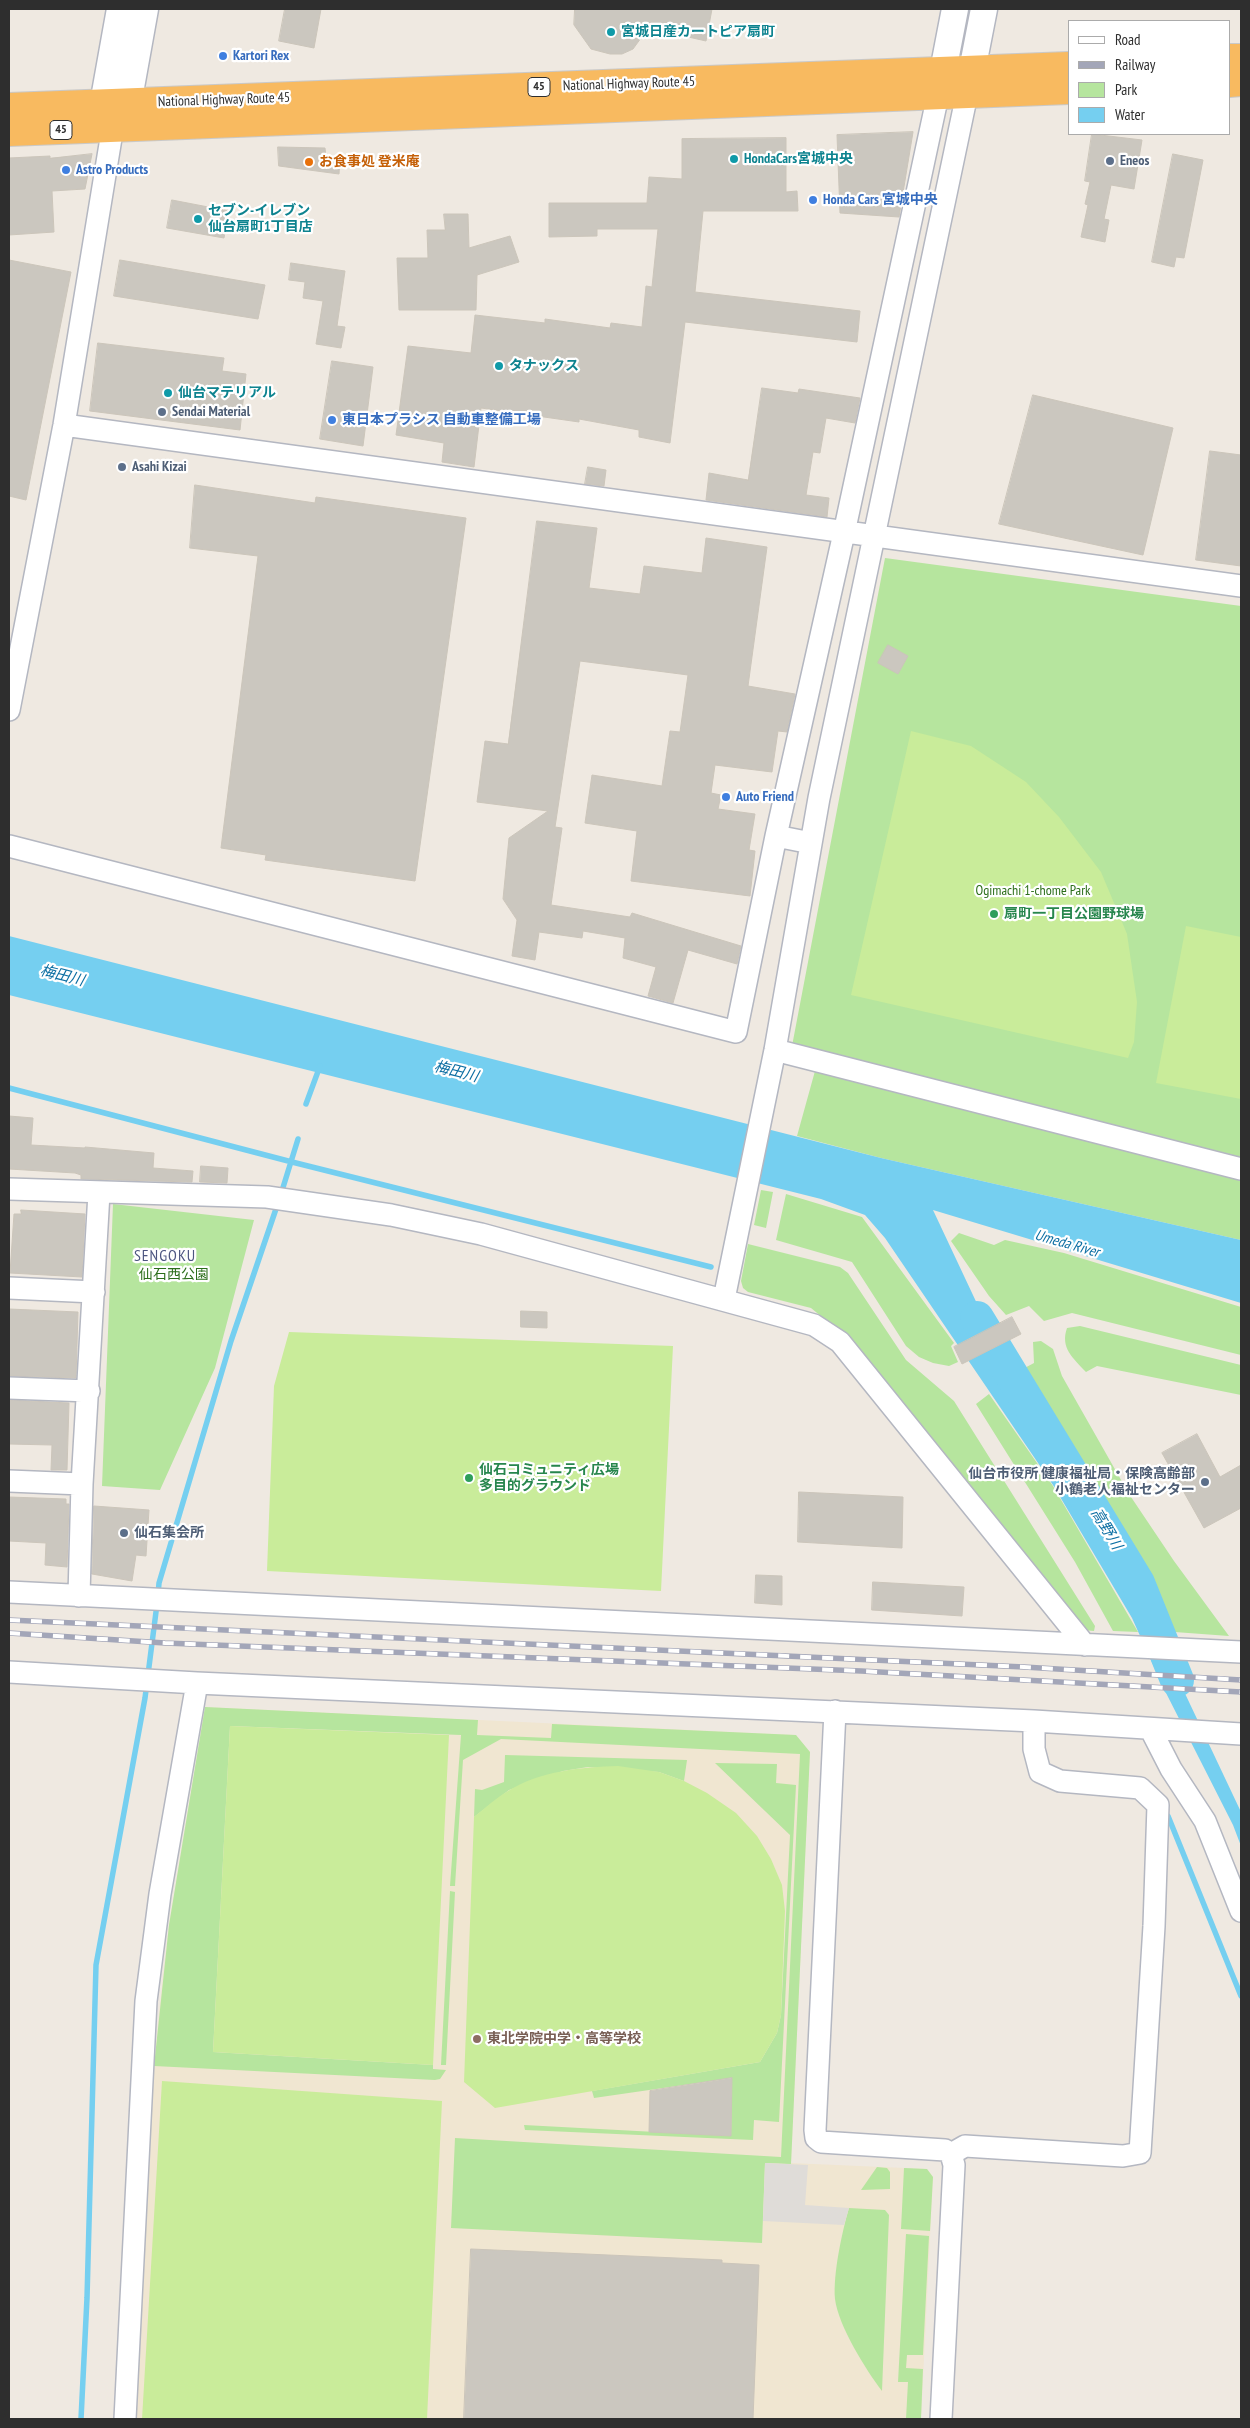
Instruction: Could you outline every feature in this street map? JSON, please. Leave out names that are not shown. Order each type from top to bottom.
[{"type":"highway","name":"National Highway Route 45","points":[[969,82],[1068,66]]},
{"type":"highway","name":"National Highway Route 45","points":[[9,107],[115,111],[969,82],[1068,90]]},
{"type":"highway","name":"National Highway Route 45","points":[[9,132],[115,111]]},
{"type":"street","points":[[9,710],[64,425],[115,111],[120,9]]},
{"type":"street","points":[[115,111],[145,9]]},
{"type":"street","points":[[9,846],[736,1032],[776,836],[844,532],[955,9]]},
{"type":"street","points":[[724,1298],[775,1050],[811,843],[873,536],[984,9]]},
{"type":"street","points":[[64,425],[1241,586]]},
{"type":"street","points":[[776,836],[811,843]]},
{"type":"street","points":[[775,1050],[1241,1168]]},
{"type":"street","points":[[9,1189],[267,1197],[391,1215],[481,1234],[724,1298],[814,1325],[840,1342],[1085,1645]]},
{"type":"street","points":[[79,1596],[82,1484],[89,1391],[99,1193]]},
{"type":"street","points":[[9,1288],[94,1292]]},
{"type":"street","points":[[9,1388],[89,1391]]},
{"type":"street","points":[[9,1481],[82,1484]]},
{"type":"street","points":[[9,1592],[1238,1652]]},
{"type":"street","points":[[9,1672],[197,1683],[1034,1721],[1241,1734]]},
{"type":"street","points":[[125,2419],[146,2001],[160,1894],[197,1683]]},
{"type":"street","points":[[835,1711],[816,2138],[821,2142],[945,2150],[951,2154],[954,2166],[941,2419]]},
{"type":"street","points":[[951,2154],[965,2146],[1122,2156],[1140,2152],[1154,1926],[1158,1805],[1140,1788],[1060,1781],[1040,1772],[1034,1749],[1034,1721]]},
{"type":"street","points":[[1162,1730],[1171,1769],[1206,1821],[1241,1911]]},
{"type":"shaded area","name":"東北学院中学・高等学校","points":[[205,1707],[796,1735],[810,1752],[791,2163],[927,2169],[933,2177],[921,2419],[133,2419],[151,2103],[159,2013],[169,1925]]},
{"type":"shaded area","points":[[765,2163],[808,2165],[805,2205],[849,2208],[844,2225],[763,2221]]},
{"type":"green space","name":"Ogimachi 1-chome Park","points":[[885,558],[1241,606],[1241,1157],[792,1046]]},
{"type":"green space","name":"扇町一丁目公園野球場","points":[[911,731],[971,746],[1026,782],[1059,817],[1101,872],[1127,934],[1137,1002],[1134,1042],[1128,1058],[851,995]]},
{"type":"green space","points":[[1186,926],[1241,937],[1241,1099],[1156,1083]]},
{"type":"green space","points":[[815,1071],[1241,1180],[1241,1240],[881,1158],[797,1136]]},
{"type":"green space","points":[[761,1190],[773,1192],[766,1228],[754,1225]]},
{"type":"green space","points":[[786,1194],[862,1217],[954,1343],[951,1346],[958,1362],[949,1366],[933,1363],[919,1357],[906,1346],[852,1262],[776,1240]]},
{"type":"green space","name":"仙石西公園","points":[[113,1204],[254,1220],[215,1368],[160,1490],[102,1486]]},
{"type":"green space","points":[[959,1233],[994,1245],[1005,1240],[1064,1253],[1241,1307],[1241,1355],[1072,1313],[1044,1321],[1029,1306],[1006,1315],[989,1296],[951,1241]]},
{"type":"green space","points":[[748,1244],[840,1267],[848,1273],[906,1360],[954,1401],[1095,1626],[1094,1631],[1082,1630],[855,1344],[811,1308],[748,1292],[743,1288],[741,1281]]},
{"type":"green space","points":[[1080,1326],[1241,1365],[1241,1395],[1097,1366],[1086,1372],[1069,1352],[1065,1341],[1067,1328]]},
{"type":"green space","name":"仙石コミュニティ広場 多目的グラウンド","points":[[289,1332],[673,1346],[661,1591],[267,1571],[274,1386]]},
{"type":"green space","points":[[1041,1341],[1053,1349],[1062,1376],[1129,1494],[1174,1561],[1229,1636],[1161,1631],[1142,1584],[1017,1372],[1034,1363],[1033,1342]]},
{"type":"green space","points":[[989,1394],[1053,1486],[1138,1632],[1113,1631],[1075,1562],[976,1404]]},
{"type":"green space","points":[[205,1707],[478,1720],[477,1735],[551,1738],[552,1724],[796,1735],[810,1752],[791,2164],[765,2163],[762,2243],[451,2228],[455,2138],[781,2157],[800,1754],[501,1739],[463,1760],[455,1886],[450,1886],[461,1735],[230,1726],[213,2052],[433,2065],[433,2069],[446,2070],[440,2079],[435,2080],[154,2066],[169,1925]]},
{"type":"green space","points":[[230,1726],[449,1735],[433,2065],[213,2052]]},
{"type":"green space","points":[[505,1755],[687,1760],[684,1781],[659,1772],[588,1767],[563,1771],[509,1790],[474,1817],[475,1789],[482,1790],[504,1782]]},
{"type":"green space","points":[[715,1763],[777,1764],[776,1783],[796,1785],[779,2122],[754,2120],[753,2140],[525,2130],[524,2125],[731,2136],[732,2078],[594,2098],[592,2091],[760,2062],[777,2033],[781,2015],[790,1835]]},
{"type":"green space","points":[[618,1766],[659,1772],[684,1781],[707,1793],[736,1813],[757,1836],[771,1859],[782,1885],[785,1911],[781,2015],[777,2033],[760,2062],[495,2108],[464,2082],[474,1817],[504,1794],[520,1784],[534,1779],[562,1771]]},
{"type":"green space","points":[[450,1891],[455,1892],[446,2065],[441,2065]]},
{"type":"green space","points":[[162,2081],[442,2101],[427,2419],[142,2419]]},
{"type":"green space","points":[[877,2167],[887,2168],[890,2172],[890,2189],[861,2190]]},
{"type":"green space","points":[[904,2168],[927,2169],[933,2177],[930,2231],[901,2229]]},
{"type":"green space","points":[[849,2208],[885,2210],[889,2215],[882,2391],[861,2360],[847,2334],[837,2310],[835,2299],[837,2266]]},
{"type":"green space","points":[[906,2234],[929,2236],[923,2355],[907,2355],[906,2368],[923,2369],[921,2419],[906,2419],[908,2382],[898,2382]]},
{"type":"water","points":[[9,936],[881,1158],[1241,1240],[1241,1303],[933,1210],[1027,1410],[1129,1575],[1241,1812],[1241,1846],[1233,1825],[1164,1689],[1132,1618],[1053,1485],[885,1238],[865,1215],[821,1199],[9,995]]},
{"type":"building","points":[[285,9],[321,9],[314,48],[279,41]]},
{"type":"building","name":"宮城日産カートピア扇町","points":[[575,9],[712,9],[706,41],[644,27],[641,38],[633,49],[622,54],[610,54],[591,49],[574,25]]},
{"type":"building","points":[[913,132],[899,217],[840,213],[837,135]]},
{"type":"building","points":[[1092,135],[1142,140],[1134,189],[1111,185],[1104,219],[1109,220],[1105,242],[1081,237],[1088,205],[1085,204],[1090,182],[1085,181]]},
{"type":"building","points":[[786,138],[786,192],[797,191],[798,211],[703,211],[695,292],[860,311],[857,342],[685,322],[670,443],[639,437],[639,430],[579,419],[579,422],[481,408],[474,467],[442,462],[444,443],[396,435],[408,346],[471,353],[475,315],[545,323],[545,319],[610,328],[611,323],[642,327],[646,286],[652,287],[658,229],[597,229],[597,236],[549,237],[549,203],[647,203],[649,177],[682,179],[682,139]]},
{"type":"building","points":[[278,147],[325,148],[326,157],[340,158],[339,174],[279,166]]},
{"type":"building","points":[[92,154],[85,189],[52,191],[54,232],[9,235],[9,158],[50,156],[50,158]]},
{"type":"building","points":[[1173,154],[1203,160],[1184,258],[1176,257],[1174,267],[1152,262]]},
{"type":"building","name":"セブン-イレブン 仙台扇町1丁目店","points":[[172,200],[229,211],[224,238],[167,228]]},
{"type":"building","points":[[444,214],[468,214],[469,248],[510,236],[519,262],[477,275],[476,310],[399,310],[397,258],[428,258],[427,230],[445,230]]},
{"type":"building","points":[[9,260],[71,272],[26,500],[9,496]]},
{"type":"building","points":[[120,260],[265,285],[258,319],[114,296]]},
{"type":"building","points":[[291,263],[345,271],[337,326],[345,327],[341,348],[316,344],[323,301],[303,298],[305,282],[289,280]]},
{"type":"building","name":"仙台マテリアル","points":[[98,343],[224,358],[222,371],[246,374],[240,430],[90,411]]},
{"type":"building","points":[[332,361],[373,367],[363,446],[320,439]]},
{"type":"building","points":[[762,388],[798,393],[799,389],[860,398],[855,423],[826,418],[820,453],[813,452],[806,495],[829,498],[827,517],[706,500],[709,473],[748,480]]},
{"type":"building","points":[[1033,395],[1173,428],[1143,555],[999,524]]},
{"type":"building","points":[[1210,451],[1241,455],[1241,566],[1196,560]]},
{"type":"building","points":[[588,467],[606,470],[604,486],[585,484]]},
{"type":"building","points":[[195,485],[315,503],[316,497],[466,518],[415,881],[265,860],[266,855],[221,848],[258,556],[190,548]]},
{"type":"building","points":[[537,521],[597,528],[589,588],[640,594],[644,566],[702,573],[706,538],[767,547],[748,686],[795,694],[787,732],[778,731],[772,772],[715,765],[711,793],[721,795],[718,809],[755,814],[749,850],[755,851],[750,896],[631,881],[637,831],[585,823],[592,775],[662,786],[670,731],[680,732],[688,675],[580,661],[555,827],[562,828],[551,905],[630,917],[632,913],[741,946],[737,964],[688,950],[673,1003],[648,996],[656,967],[623,958],[625,938],[583,931],[582,938],[539,932],[535,960],[512,956],[517,920],[503,899],[509,838],[548,811],[477,802],[485,741],[508,744]]},
{"type":"building","points":[[888,645],[908,656],[898,674],[878,663]]},
{"type":"building","points":[[9,1116],[33,1118],[31,1145],[85,1147],[154,1153],[153,1168],[193,1171],[192,1182],[81,1179],[81,1175],[75,1173],[9,1169]]},
{"type":"building","points":[[201,1166],[228,1168],[227,1183],[200,1182]]},
{"type":"building","points":[[21,1210],[85,1214],[82,1277],[10,1273],[14,1214],[21,1214]]},
{"type":"building","points":[[9,1309],[78,1312],[76,1378],[9,1376]]},
{"type":"building","points":[[521,1311],[547,1312],[547,1328],[521,1327]]},
{"type":"building","points":[[1012,1317],[1021,1334],[962,1364],[954,1347]]},
{"type":"building","points":[[9,1400],[69,1403],[67,1470],[51,1470],[52,1445],[9,1444]]},
{"type":"building","points":[[1197,1434],[1220,1477],[1241,1465],[1241,1508],[1204,1528],[1162,1453]]},
{"type":"building","points":[[799,1492],[903,1497],[902,1548],[798,1542]]},
{"type":"building","points":[[9,1497],[66,1499],[66,1504],[69,1504],[67,1567],[45,1565],[46,1543],[9,1541]]},
{"type":"building","points":[[94,1506],[149,1510],[146,1556],[136,1555],[132,1581],[92,1574]]},
{"type":"building","points":[[756,1575],[782,1576],[782,1605],[755,1603]]},
{"type":"building","points":[[873,1582],[964,1587],[962,1616],[872,1610]]},
{"type":"building","points":[[732,2078],[731,2136],[649,2132],[650,2091]]},
{"type":"building","points":[[471,2249],[722,2260],[722,2263],[759,2265],[753,2419],[464,2419]]},
{"type":"waterway","points":[[306,1104],[320,1066]]},
{"type":"waterway","points":[[9,1088],[292,1162],[711,1267]]},
{"type":"waterway","points":[[281,1194],[298,1139]]},
{"type":"waterway","points":[[158,1595],[159,1583],[231,1341],[278,1203]]},
{"type":"waterway","name":"高野川","points":[[977,1318],[1138,1583],[1177,1680]]},
{"type":"waterway","points":[[81,2419],[87,2298],[96,1965],[145,1698],[157,1604]]},
{"type":"waterway","points":[[1168,1816],[1241,1996]]},
{"type":"railway","points":[[9,1620],[1024,1667],[1241,1680]]},
{"type":"railway","points":[[9,1633],[165,1643],[861,1671],[1241,1692]]},
{"type":"place","name":"宮城日産カートピア扇町","points":[[611,32]]},
{"type":"place","name":"Kartori Rex","points":[[223,56]]},
{"type":"place","name":"HondaCars宮城中央","points":[[734,159]]},
{"type":"place","name":"Eneos","points":[[1110,161]]},
{"type":"place","name":"お食事処 登米庵","points":[[309,162]]},
{"type":"place","name":"Astro Products","points":[[66,170]]},
{"type":"place","name":"Honda Cars 宮城中央","points":[[813,200]]},
{"type":"place","name":"セブン-イレブン 仙台扇町1丁目店","points":[[198,219]]},
{"type":"place","name":"タナックス","points":[[499,366]]},
{"type":"place","name":"仙台マテリアル","points":[[168,393]]},
{"type":"place","name":"Sendai Material","points":[[162,412]]},
{"type":"place","name":"東日本プラシス 自動車整備工場","points":[[332,420]]},
{"type":"place","name":"Asahi Kizai","points":[[122,467]]},
{"type":"place","name":"Auto Friend","points":[[726,797]]},
{"type":"place","name":"扇町一丁目公園野球場","points":[[994,914]]},
{"type":"place","name":"仙石コミュニティ広場 多目的グラウンド","points":[[469,1478]]},
{"type":"place","name":"仙台市役所 健康福祉局・保険高齢部 小鶴老人福祉センター","points":[[1205,1482]]},
{"type":"place","name":"仙石集会所","points":[[124,1533]]},
{"type":"place","name":"東北学院中学・高等学校","points":[[477,2039]]},
{"type":"district","name":"SENGOKU","points":[[165,1256]]},
{"type":"water label","name":"梅田川","points":[[62,976]]},
{"type":"water label","name":"梅田川","points":[[456,1072]]},
{"type":"water label","name":"Umeda River","points":[[1067,1244]]}]
